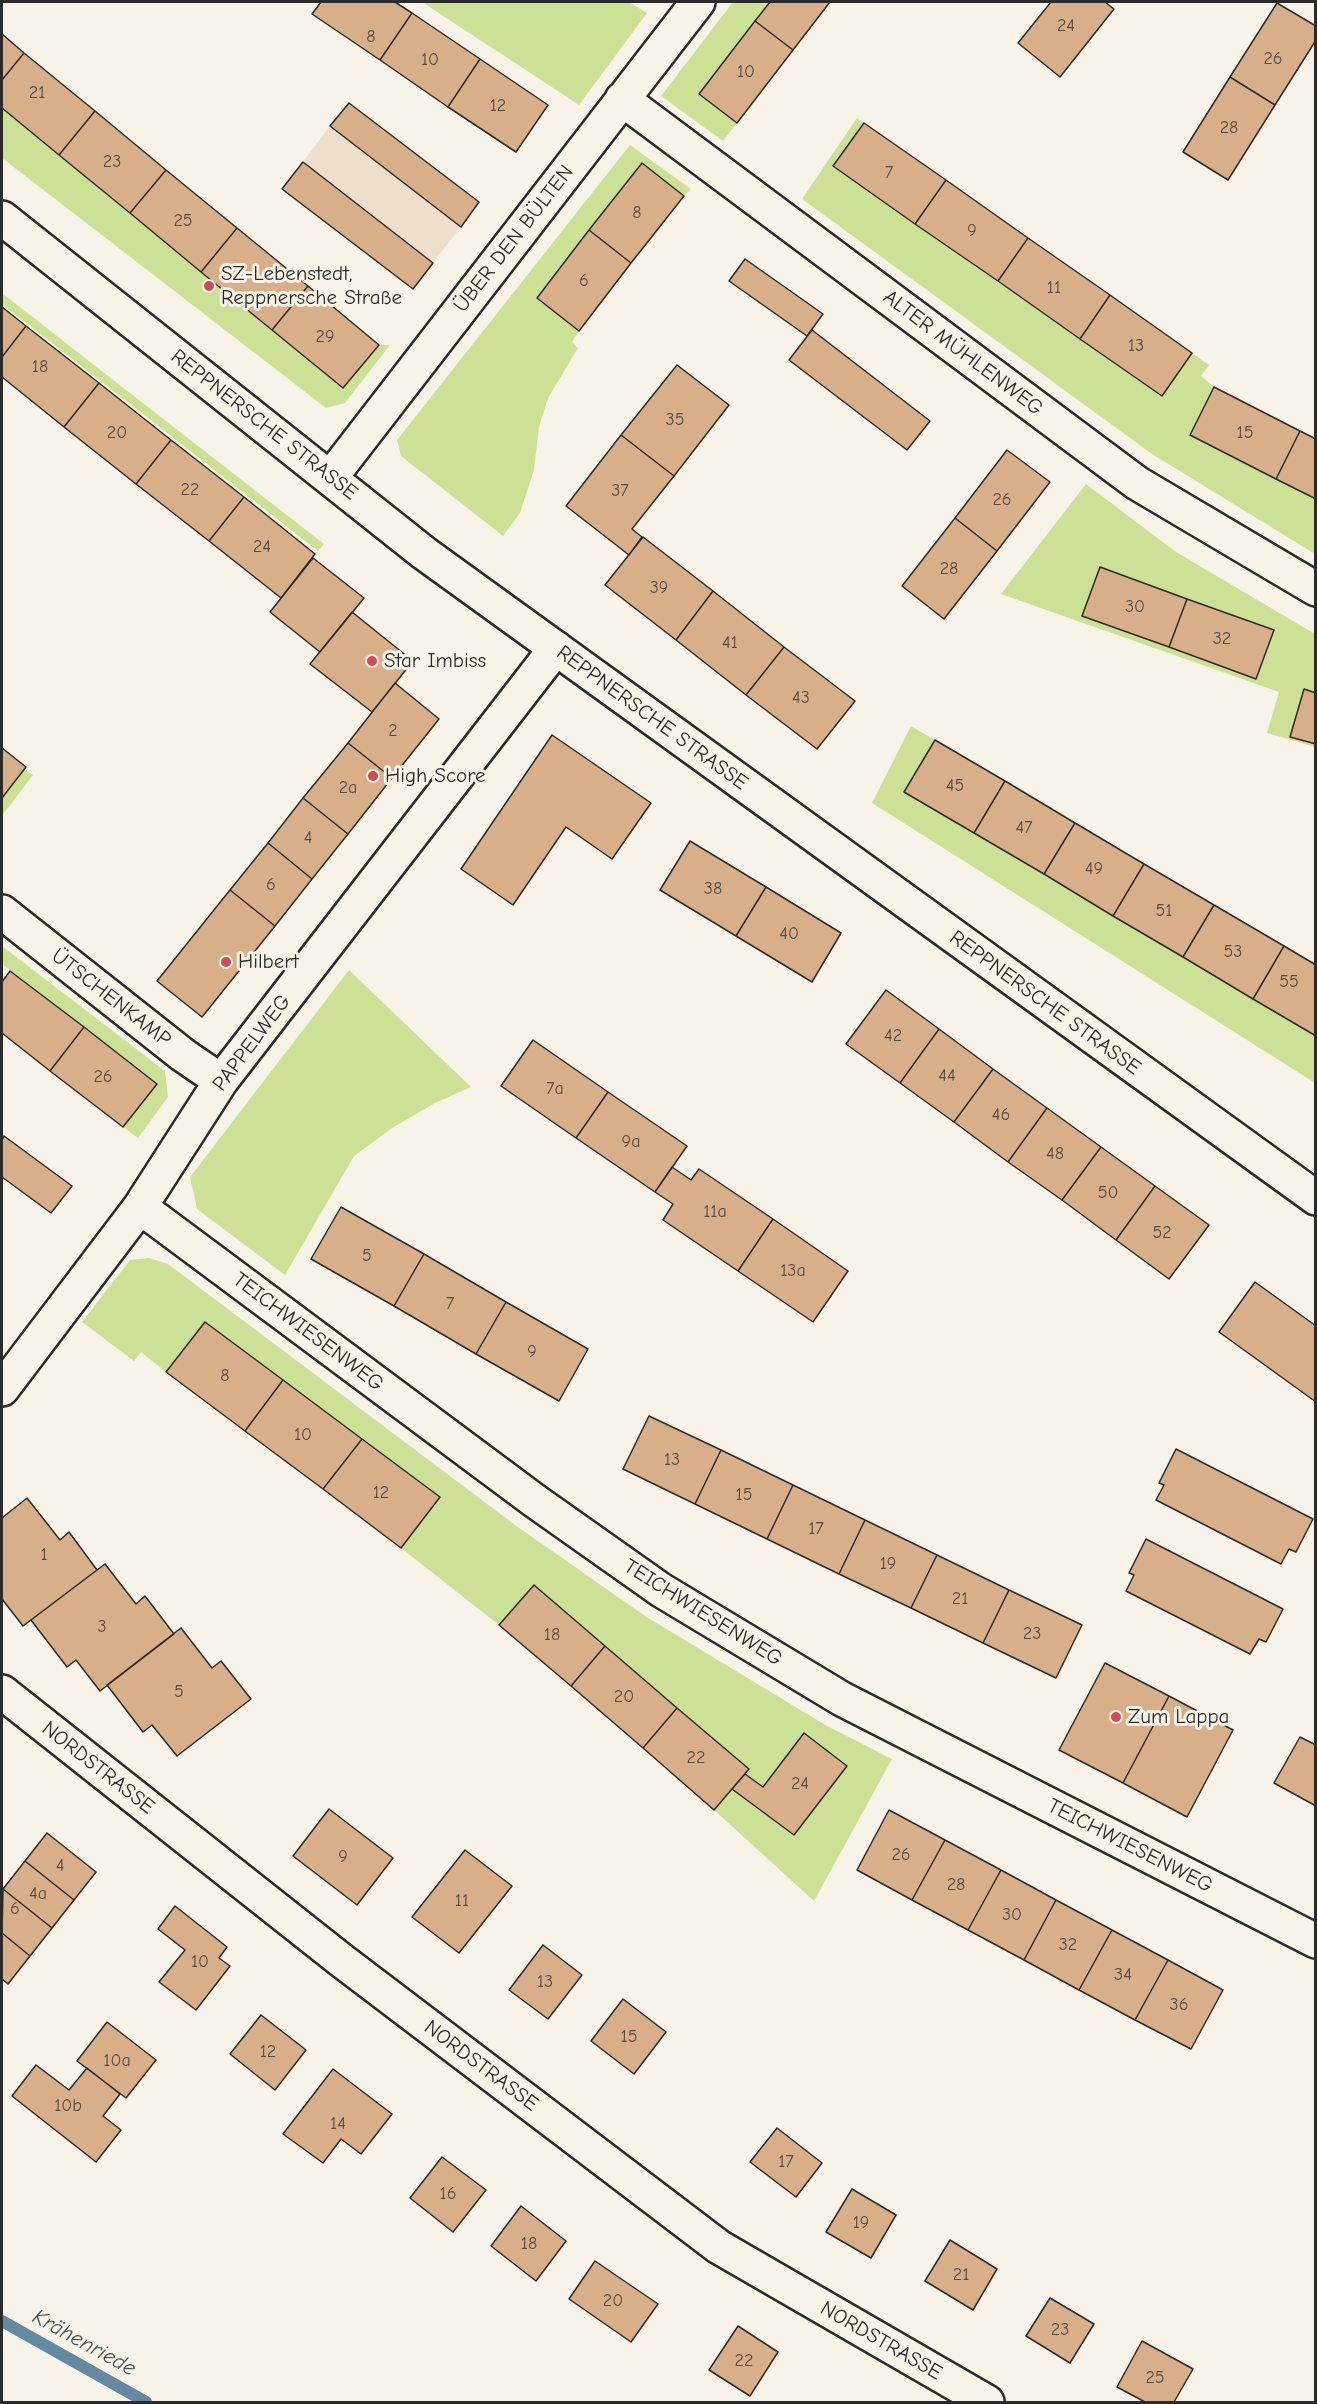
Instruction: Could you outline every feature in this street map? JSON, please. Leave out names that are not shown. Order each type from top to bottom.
[{"type":"street","name":"ÜBER DEN BÜLTEN","points":[[331,477],[698,2]]},
{"type":"street","name":"ALTER MÜHLENWEG","points":[[622,99],[1137,483],[1316,589]]},
{"type":"street","name":"REPPNERSCHE STRASSE","points":[[2,218],[424,552],[1316,1198]]},
{"type":"street","name":"PAPPELWEG","points":[[2,1389],[140,1207],[221,1081],[556,648]]},
{"type":"street","name":"ÜTSCHENKAMP","points":[[2,912],[183,1054],[221,1081]]},
{"type":"street","name":"TEICHWIESENWEG","points":[[140,1207],[525,1493],[661,1590],[842,1699],[1316,1941]]},
{"type":"street","name":"NORDSTRASSE","points":[[2,1692],[341,1960],[719,2247],[987,2403]]},
{"type":"shaded area","points":[[330,126],[461,227],[433,263],[303,162]]},
{"type":"green space","points":[[422,2],[629,2],[647,13],[579,105]]},
{"type":"green space","points":[[733,2],[770,2],[700,94],[737,123],[723,141],[661,96]]},
{"type":"green space","points":[[2,108],[342,388],[379,345],[390,345],[345,403],[326,408],[2,158]]},
{"type":"green space","points":[[857,118],[864,123],[834,166],[1162,396],[1192,353],[1209,365],[1201,376],[1214,387],[1190,435],[1315,499],[1315,554],[1152,454],[802,199]]},
{"type":"green space","points":[[630,145],[691,189],[684,196],[641,163],[537,298],[579,331],[572,342],[578,348],[548,398],[539,427],[534,470],[520,513],[503,536],[401,456],[397,440]]},
{"type":"green space","points":[[2,293],[324,544],[318,551],[2,304]]},
{"type":"green space","points":[[1086,484],[1176,552],[1315,634],[1315,747],[1267,733],[1279,692],[1001,594]]},
{"type":"green space","points":[[911,726],[935,740],[904,792],[1315,1036],[1315,1083],[872,803]]},
{"type":"green space","points":[[25,769],[33,775],[2,816],[2,799]]},
{"type":"green space","points":[[2,946],[165,1071],[168,1097],[138,1138],[123,1127],[157,1083],[2,964]]},
{"type":"green space","points":[[349,970],[471,1087],[435,1103],[392,1128],[354,1156],[285,1275],[197,1209],[190,1177]]},
{"type":"green space","points":[[149,1258],[168,1264],[515,1525],[645,1616],[827,1726],[892,1759],[814,1901],[714,1810],[732,1789],[794,1835],[847,1766],[763,1787],[745,1774],[749,1769],[534,1585],[499,1625],[401,1548],[439,1497],[205,1322],[166,1372],[141,1352],[134,1361],[82,1322],[130,1260]]},
{"type":"building","points":[[321,2],[395,2],[412,13],[380,60],[312,14]]},
{"type":"building","points":[[770,2],[830,2],[793,50],[755,21]]},
{"type":"building","points":[[1051,2],[1105,2],[1114,9],[1060,77],[1018,43]]},
{"type":"building","points":[[1277,3],[1316,26],[1316,40],[1275,105],[1230,77]]},
{"type":"building","points":[[412,13],[480,59],[448,107],[380,60]]},
{"type":"building","points":[[755,21],[793,50],[737,123],[699,94]]},
{"type":"building","points":[[2,34],[24,53],[2,80]]},
{"type":"building","points":[[24,53],[95,111],[59,155],[2,108],[2,80]]},
{"type":"building","points":[[480,59],[548,105],[516,152],[448,107]]},
{"type":"building","points":[[1230,77],[1275,105],[1228,180],[1183,152]]},
{"type":"building","points":[[349,103],[479,202],[461,227],[330,126]]},
{"type":"building","points":[[95,111],[166,170],[130,213],[59,155]]},
{"type":"building","points":[[864,123],[946,180],[915,224],[833,166]]},
{"type":"building","points":[[303,162],[433,263],[413,289],[282,189]]},
{"type":"building","points":[[642,163],[684,196],[631,263],[589,230]]},
{"type":"building","points":[[166,170],[237,228],[201,272],[130,213]]},
{"type":"building","points":[[946,180],[1028,238],[998,281],[915,224]]},
{"type":"building","points":[[237,228],[308,286],[272,330],[201,272]]},
{"type":"building","points":[[589,230],[631,263],[579,331],[537,298]]},
{"type":"building","points":[[1028,238],[1110,295],[1080,339],[998,281]]},
{"type":"building","points":[[745,259],[823,314],[807,336],[729,281]]},
{"type":"building","points":[[308,286],[379,345],[343,388],[272,330]]},
{"type":"building","points":[[1110,295],[1192,353],[1162,396],[1080,339]]},
{"type":"building","points":[[2,307],[26,326],[2,357]]},
{"type":"building","points":[[26,326],[99,383],[64,427],[2,377],[2,357]]},
{"type":"building","points":[[812,330],[930,421],[907,450],[789,360]]},
{"type":"building","points":[[677,365],[729,405],[674,476],[621,435]]},
{"type":"building","points":[[99,383],[171,440],[136,484],[64,427]]},
{"type":"building","points":[[1214,387],[1300,431],[1276,479],[1190,435]]},
{"type":"building","points":[[1300,431],[1316,439],[1316,499],[1276,479]]},
{"type":"building","points":[[621,435],[674,476],[632,529],[642,537],[629,555],[566,506]]},
{"type":"building","points":[[171,440],[244,497],[209,541],[136,484]]},
{"type":"building","points":[[1007,450],[1050,482],[997,551],[955,518]]},
{"type":"building","points":[[244,497],[315,554],[281,598],[209,541]]},
{"type":"building","points":[[955,518],[997,551],[944,619],[902,586]]},
{"type":"building","points":[[643,537],[713,591],[676,640],[605,585]]},
{"type":"building","points":[[313,558],[364,598],[320,652],[270,612]]},
{"type":"building","points":[[1100,567],[1187,599],[1169,647],[1082,616]]},
{"type":"building","points":[[713,591],[784,647],[746,695],[676,640]]},
{"type":"building","points":[[1187,599],[1274,630],[1256,679],[1169,647]]},
{"type":"building","points":[[352,612],[413,661],[372,712],[310,664]]},
{"type":"building","points":[[784,647],[855,701],[817,749],[746,695]]},
{"type":"building","points":[[395,683],[439,719],[392,778],[348,743]]},
{"type":"building","points":[[1304,689],[1316,693],[1316,744],[1290,737]]},
{"type":"building","points":[[552,735],[651,803],[612,859],[566,827],[513,905],[461,869]]},
{"type":"building","points":[[935,740],[1005,781],[974,833],[904,792]]},
{"type":"building","points":[[348,743],[392,778],[348,834],[303,798]]},
{"type":"building","points":[[2,748],[26,767],[2,798]]},
{"type":"building","points":[[1005,781],[1075,823],[1044,874],[974,833]]},
{"type":"building","points":[[303,798],[348,834],[312,879],[268,843]]},
{"type":"building","points":[[1075,823],[1144,864],[1113,916],[1044,874]]},
{"type":"building","points":[[690,841],[766,887],[736,936],[660,890]]},
{"type":"building","points":[[268,843],[312,879],[275,926],[230,890]]},
{"type":"building","points":[[1144,864],[1214,905],[1183,957],[1113,916]]},
{"type":"building","points":[[766,887],[841,933],[812,982],[736,936]]},
{"type":"building","points":[[230,890],[275,926],[202,1017],[157,981]]},
{"type":"building","points":[[1214,905],[1284,946],[1253,999],[1183,957]]},
{"type":"building","points":[[1284,946],[1316,965],[1316,1036],[1253,999]]},
{"type":"building","points":[[10,971],[84,1027],[50,1071],[2,1033],[2,982]]},
{"type":"building","points":[[886,990],[939,1029],[900,1083],[846,1044]]},
{"type":"building","points":[[84,1027],[157,1084],[123,1127],[50,1071]]},
{"type":"building","points":[[939,1029],[993,1069],[954,1122],[900,1083]]},
{"type":"building","points":[[533,1040],[608,1092],[576,1138],[501,1086]]},
{"type":"building","points":[[993,1069],[1047,1108],[1008,1162],[954,1122]]},
{"type":"building","points":[[608,1092],[687,1146],[655,1192],[576,1138]]},
{"type":"building","points":[[1047,1108],[1101,1147],[1062,1200],[1008,1162]]},
{"type":"building","points":[[4,1136],[72,1186],[51,1213],[2,1177],[2,1140]]},
{"type":"building","points":[[1101,1147],[1155,1186],[1116,1240],[1062,1200]]},
{"type":"building","points":[[672,1167],[691,1180],[699,1169],[773,1219],[738,1271],[663,1220],[673,1204],[655,1192]]},
{"type":"building","points":[[1155,1186],[1209,1225],[1169,1279],[1116,1240]]},
{"type":"building","points":[[341,1207],[424,1254],[394,1306],[311,1259]]},
{"type":"building","points":[[773,1219],[848,1271],[813,1322],[738,1271]]},
{"type":"building","points":[[424,1254],[506,1302],[476,1354],[394,1306]]},
{"type":"building","points":[[1255,1282],[1316,1326],[1316,1402],[1219,1332]]},
{"type":"building","points":[[506,1302],[588,1349],[559,1401],[476,1354]]},
{"type":"building","points":[[205,1322],[283,1380],[245,1431],[166,1372]]},
{"type":"building","points":[[283,1380],[362,1439],[323,1489],[245,1431]]},
{"type":"building","points":[[649,1416],[721,1450],[695,1504],[623,1469]]},
{"type":"building","points":[[362,1439],[440,1497],[401,1548],[323,1489]]},
{"type":"building","points":[[1176,1449],[1313,1519],[1296,1552],[1289,1549],[1281,1564],[1156,1500],[1164,1485],[1159,1483]]},
{"type":"building","points":[[721,1450],[793,1485],[767,1539],[695,1504]]},
{"type":"building","points":[[793,1485],[865,1520],[839,1574],[767,1539]]},
{"type":"building","points":[[27,1498],[60,1540],[69,1532],[97,1570],[23,1626],[2,1599],[2,1518]]},
{"type":"building","points":[[865,1520],[937,1555],[911,1608],[839,1574]]},
{"type":"building","points":[[1146,1539],[1283,1609],[1266,1642],[1259,1639],[1250,1654],[1126,1591],[1134,1575],[1129,1573]]},
{"type":"building","points":[[937,1555],[1009,1590],[983,1643],[911,1608]]},
{"type":"building","points":[[105,1564],[136,1604],[145,1596],[174,1634],[100,1691],[76,1660],[67,1667],[31,1620]]},
{"type":"building","points":[[534,1585],[605,1646],[571,1686],[499,1625]]},
{"type":"building","points":[[1009,1590],[1082,1625],[1056,1678],[983,1643]]},
{"type":"building","points":[[181,1628],[212,1668],[221,1661],[251,1699],[177,1756],[152,1725],[143,1732],[107,1685]]},
{"type":"building","points":[[605,1646],[677,1708],[643,1748],[571,1686]]},
{"type":"building","points":[[1105,1663],[1169,1696],[1123,1783],[1059,1750]]},
{"type":"building","points":[[1169,1696],[1233,1730],[1187,1817],[1123,1783]]},
{"type":"building","points":[[677,1708],[749,1769],[714,1810],[643,1748]]},
{"type":"building","points":[[804,1733],[847,1766],[794,1835],[732,1789],[745,1774],[763,1787]]},
{"type":"building","points":[[1300,1737],[1316,1745],[1316,1806],[1274,1783]]},
{"type":"building","points":[[329,1809],[393,1858],[357,1905],[293,1856]]},
{"type":"building","points":[[889,1810],[945,1840],[912,1900],[857,1870]]},
{"type":"building","points":[[47,1833],[96,1872],[74,1900],[25,1861]]},
{"type":"building","points":[[945,1840],[1001,1870],[968,1930],[912,1900]]},
{"type":"building","points":[[465,1850],[512,1886],[459,1953],[412,1917]]},
{"type":"building","points":[[25,1861],[74,1900],[52,1928],[3,1889]]},
{"type":"building","points":[[1001,1870],[1056,1900],[1024,1960],[968,1930]]},
{"type":"building","points":[[3,1889],[52,1928],[30,1956],[2,1933]]},
{"type":"building","points":[[1056,1900],[1112,1930],[1079,1990],[1024,1960]]},
{"type":"building","points":[[175,1906],[227,1947],[219,1958],[230,1966],[196,2010],[159,1982],[185,1950],[158,1929]]},
{"type":"building","points":[[1112,1930],[1168,1960],[1135,2020],[1079,1990]]},
{"type":"building","points":[[2,1933],[30,1956],[8,1984],[2,1979]]},
{"type":"building","points":[[543,1945],[582,1975],[548,2019],[509,1990]]},
{"type":"building","points":[[1168,1960],[1223,1990],[1191,2049],[1135,2020]]},
{"type":"building","points":[[623,1999],[666,2032],[634,2074],[591,2041]]},
{"type":"building","points":[[261,2015],[306,2050],[275,2090],[230,2054]]},
{"type":"building","points":[[107,2022],[156,2060],[126,2098],[77,2061]]},
{"type":"building","points":[[36,2065],[69,2090],[87,2068],[120,2094],[103,2116],[121,2130],[96,2162],[12,2096]]},
{"type":"building","points":[[333,2069],[392,2114],[361,2154],[341,2139],[323,2163],[283,2134]]},
{"type":"building","points":[[777,2128],[822,2163],[796,2197],[750,2162]]},
{"type":"building","points":[[442,2157],[486,2190],[453,2232],[410,2198]]},
{"type":"building","points":[[852,2189],[896,2215],[871,2258],[826,2232]]},
{"type":"building","points":[[521,2206],[566,2241],[536,2281],[491,2246]]},
{"type":"building","points":[[950,2240],[997,2269],[973,2310],[925,2281]]},
{"type":"building","points":[[595,2261],[658,2304],[631,2342],[569,2299]]},
{"type":"building","points":[[1050,2298],[1094,2324],[1070,2363],[1026,2336]]},
{"type":"building","points":[[738,2326],[778,2352],[750,2396],[709,2370]]},
{"type":"building","points":[[1142,2341],[1193,2369],[1174,2402],[1145,2402],[1117,2387]]},
{"type":"waterway","name":"Krähenriede","points":[[2,2321],[146,2402]]},
{"type":"place","name":"SZ-Lebenstedt, Reppnersche Straße","points":[[209,286]]},
{"type":"place","name":"Star Imbiss","points":[[372,661]]},
{"type":"place","name":"High Score","points":[[373,776]]},
{"type":"place","name":"Hilbert","points":[[226,962]]},
{"type":"place","name":"Zum Lappa","points":[[1116,1717]]}]
